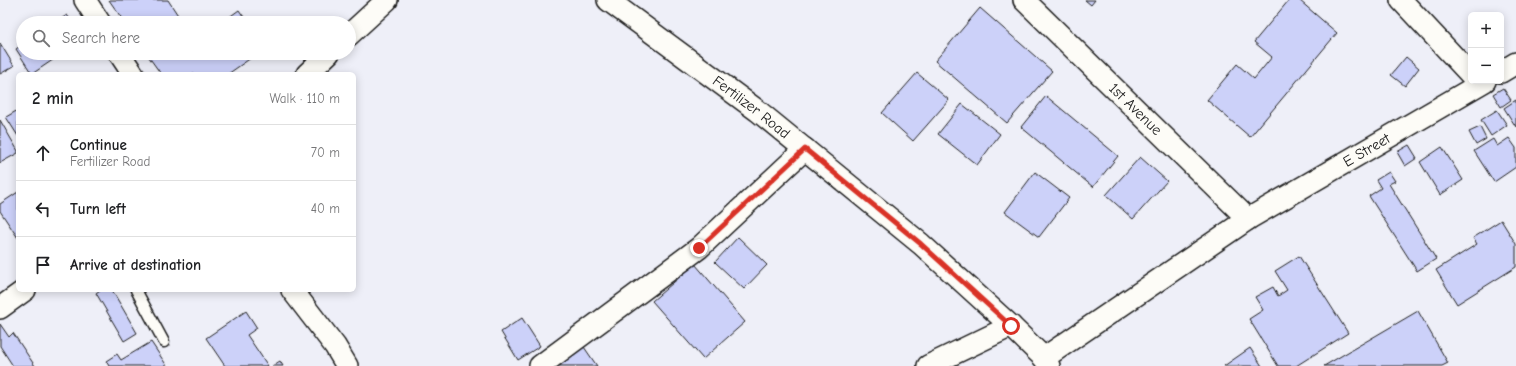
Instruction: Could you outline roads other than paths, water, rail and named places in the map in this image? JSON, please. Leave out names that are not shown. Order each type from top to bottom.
[{"type":"street","points":[[85,0],[95,16]]},
{"type":"street","points":[[356,29],[387,0]]},
{"type":"street","name":"Fertilizer Road","points":[[608,0],[758,111],[921,244],[1011,326],[1047,362]]},
{"type":"street","name":"1st Avenue","points":[[1024,0],[1248,219]]},
{"type":"street","points":[[1401,0],[1468,70]]},
{"type":"street","points":[[124,60],[132,72]]},
{"type":"street","points":[[309,72],[322,60]]},
{"type":"street","points":[[1504,70],[1516,63]]},
{"type":"street","name":"E Street","points":[[1047,362],[1248,219],[1471,84]]},
{"type":"street","points":[[540,366],[699,248],[805,149]]},
{"type":"street","points":[[0,308],[22,292]]},
{"type":"street","points":[[294,292],[335,346],[347,366]]},
{"type":"street","points":[[928,366],[1011,326]]},
{"type":"lane","points":[[137,292],[164,342]]}]
